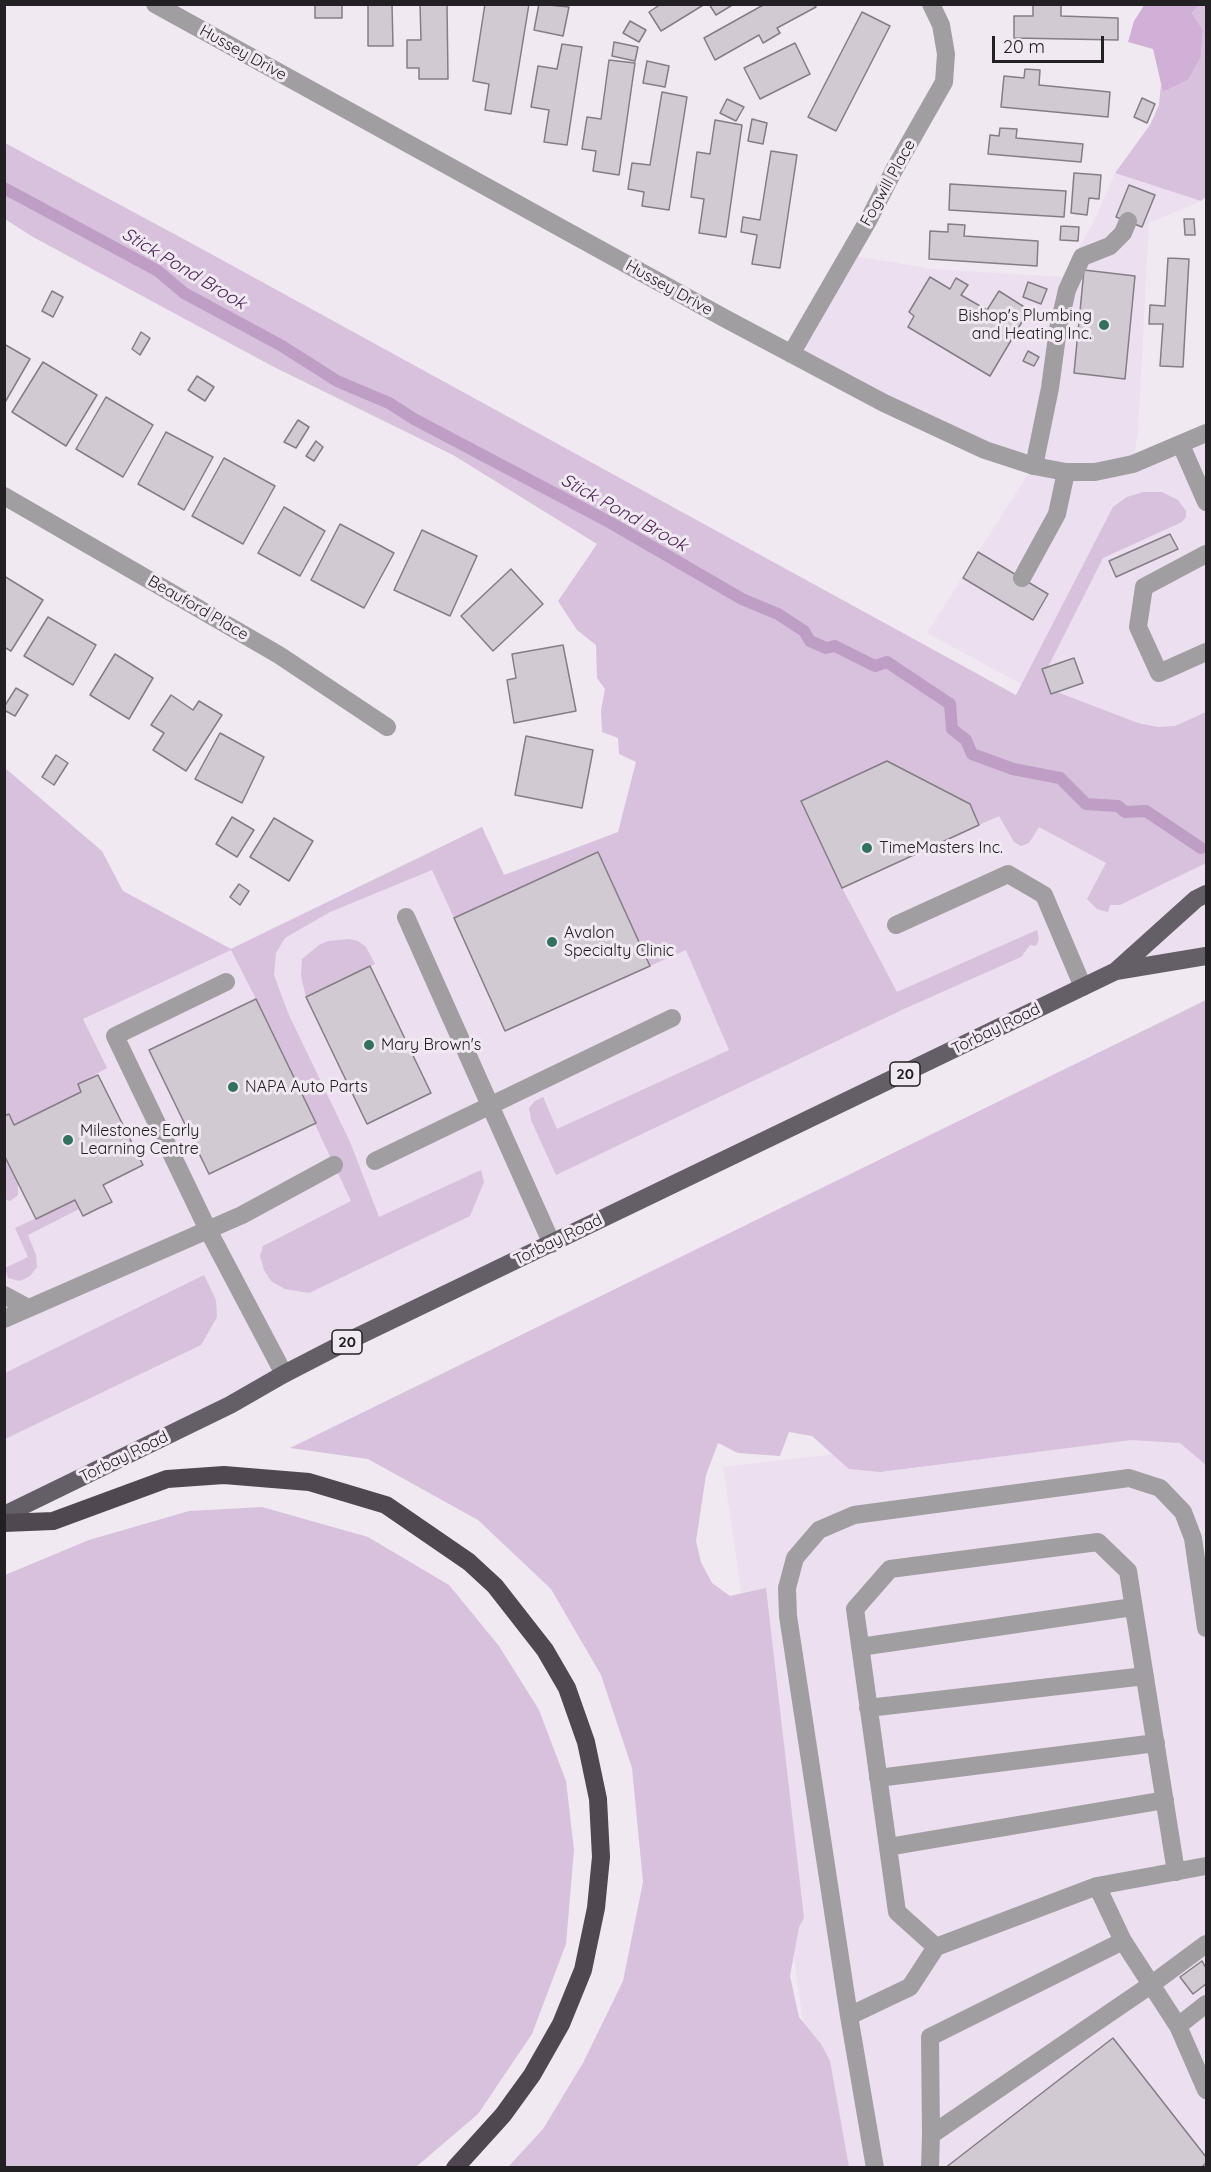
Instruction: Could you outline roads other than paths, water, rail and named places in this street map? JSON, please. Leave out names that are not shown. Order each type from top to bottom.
[{"type":"highway","points":[[4,1523],[53,1521],[166,1479],[224,1475],[309,1482],[386,1505],[469,1562],[495,1586],[545,1650],[567,1688],[586,1742],[598,1799],[601,1857],[596,1908],[583,1970],[561,2024],[532,2075],[503,2115],[455,2168]]},
{"type":"main road","name":"Torbay Road","points":[[4,1515],[230,1405],[284,1374],[1116,971],[1196,899],[1206,894]]},
{"type":"main road","name":"Torbay Road","points":[[1116,971],[1206,956]]},
{"type":"street","name":"Hussey Drive","points":[[155,4],[791,354],[884,403],[985,450],[1034,466],[1066,472],[1095,472],[1133,464],[1206,434]]},
{"type":"street","name":"Fogwill Place","points":[[791,354],[944,82],[946,54],[941,24],[931,4]]},
{"type":"street","points":[[1034,466],[1067,290],[1082,257],[1110,246],[1123,233],[1128,221]]},
{"type":"street","points":[[1181,445],[1206,502]]},
{"type":"street","points":[[1022,578],[1057,514],[1066,472]]},
{"type":"street","name":"Beauford Place","points":[[4,496],[279,655],[387,727]]},
{"type":"street","points":[[1206,554],[1144,587],[1138,627],[1159,673],[1206,652]]},
{"type":"street","points":[[897,925],[1008,874],[1044,895],[1083,987]]},
{"type":"street","points":[[406,917],[552,1244]]},
{"type":"street","points":[[226,982],[115,1036],[208,1230],[284,1374]]},
{"type":"street","points":[[375,1161],[672,1018]]},
{"type":"street","points":[[4,1319],[242,1215],[334,1165]]},
{"type":"street","points":[[4,1295],[28,1308]]},
{"type":"street","points":[[875,2168],[849,2016],[788,1616],[787,1588],[795,1558],[819,1530],[854,1515],[1129,1478],[1160,1488],[1183,1512],[1193,1538],[1206,1628]]},
{"type":"street","points":[[936,1947],[897,1912],[855,1609],[890,1569],[1098,1542],[1128,1571],[1176,1872]]},
{"type":"street","points":[[860,1647],[1134,1607]]},
{"type":"street","points":[[868,1708],[1145,1676]]},
{"type":"street","points":[[878,1778],[1156,1743]]},
{"type":"street","points":[[888,1847],[1164,1800]]},
{"type":"street","points":[[849,2016],[910,1987],[936,1947],[1097,1886],[1206,1866]]},
{"type":"street","points":[[1097,1886],[1123,1941],[1178,2026],[1206,2090]]},
{"type":"street","points":[[930,2168],[930,2037],[1123,1941]]},
{"type":"street","points":[[931,2135],[1152,1984],[1206,1944]]},
{"type":"street","points":[[1178,2026],[1206,2004]]},
{"type":"waterway","name":"Stick Pond Brook","points":[[4,188],[158,271],[184,293],[282,346],[337,381],[389,403],[414,419],[611,523],[742,599],[778,614],[804,631],[810,641],[826,648],[835,646],[875,666],[887,662],[950,704],[952,729],[966,740],[972,754],[1013,769],[1060,778],[1086,804],[1118,806],[1125,812],[1146,811],[1201,848]]},
{"type":"place","name":"Bishop's Plumbing and Heating Inc.","points":[[1104,325]]},
{"type":"place","name":"TimeMasters Inc.","points":[[867,848]]},
{"type":"place","name":"Avalon Specialty Clinic","points":[[552,942]]},
{"type":"place","name":"Mary Brown's","points":[[369,1045]]},
{"type":"place","name":"NAPA Auto Parts","points":[[233,1087]]},
{"type":"place","name":"Milestones Early Learning Centre","points":[[68,1140]]}]
